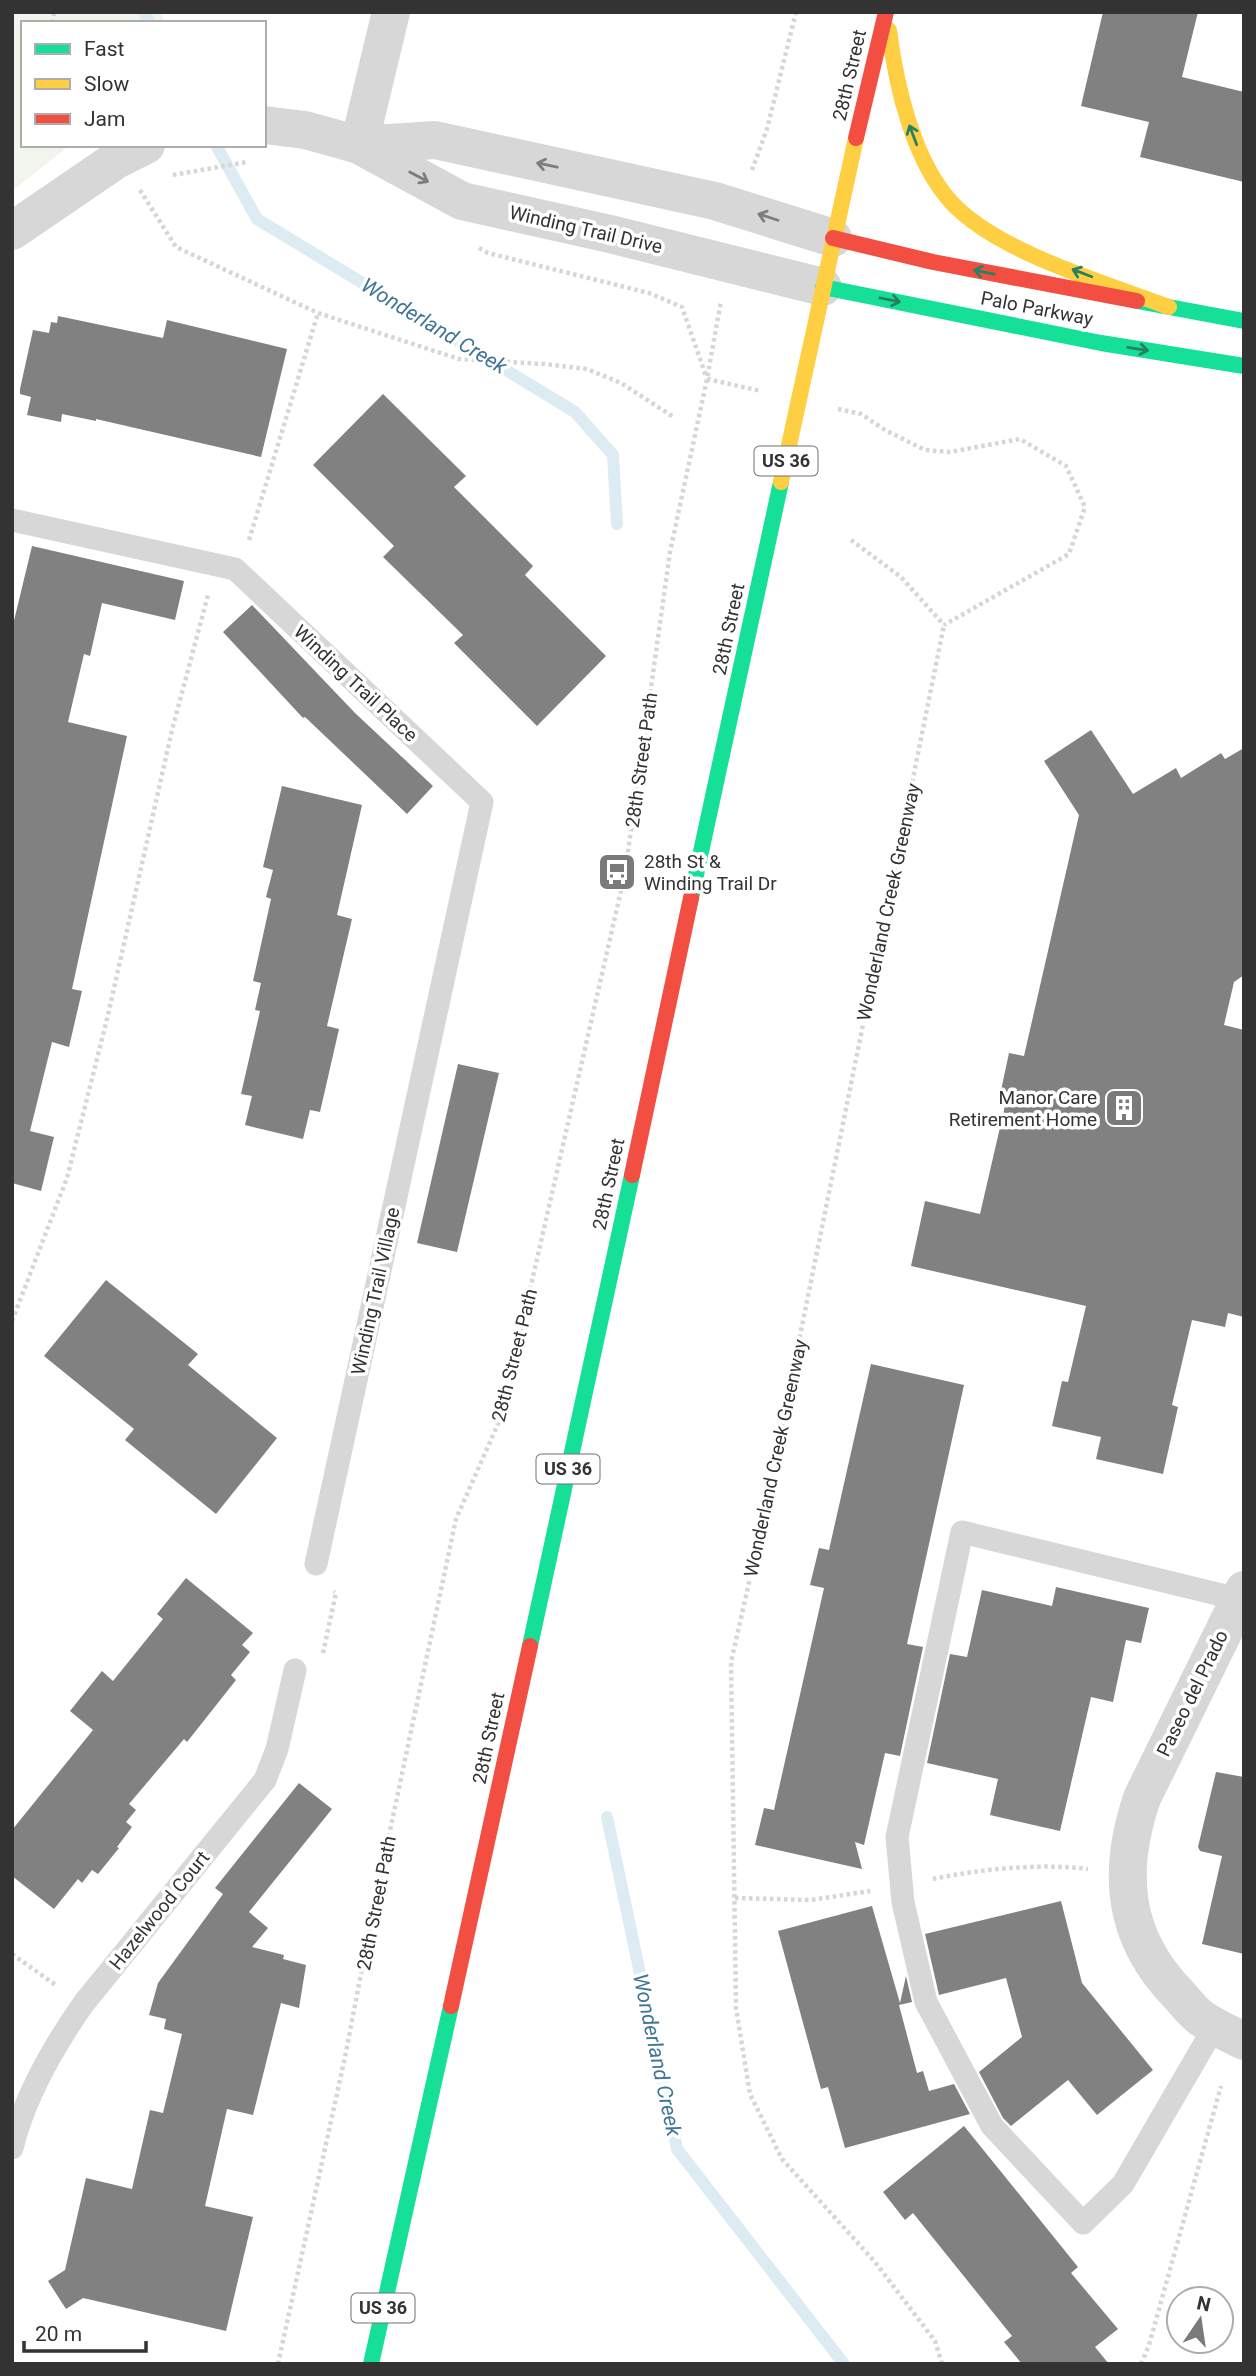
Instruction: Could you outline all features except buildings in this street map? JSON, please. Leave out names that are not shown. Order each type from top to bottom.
[{"type":"main road","name":"28th Street","points":[[371,2364],[510,1736],[833,238],[886,12]]},
{"type":"main road","points":[[886,12],[893,65],[907,121],[919,151],[955,206],[1012,244],[1169,307]]},
{"type":"main road","name":"Palo Parkway","points":[[833,238],[933,262],[1244,321]]},
{"type":"main road","name":"Palo Parkway","points":[[823,287],[1101,343],[1244,366]]},
{"type":"street","points":[[359,145],[391,12]]},
{"type":"street","name":"Winding Trail Drive","points":[[266,125],[304,130],[359,145],[462,201],[823,287]]},
{"type":"street","name":"Winding Trail Drive","points":[[359,145],[435,140],[738,208],[833,238]]},
{"type":"street","points":[[12,231],[116,160],[142,147]]},
{"type":"street","name":"Paseo del Prado","points":[[1234,2036],[1200,2018],[1158,1974],[1134,1926],[1126,1877],[1131,1830],[1142,1798],[1241,1594]]},
{"type":"lane","points":[[12,520],[235,569]]},
{"type":"lane","name":"Winding Trail Place","points":[[235,569],[482,802],[435,1019]]},
{"type":"lane","name":"Winding Trail Village","points":[[316,1564],[435,1019]]},
{"type":"lane","points":[[1234,2036],[1123,2184],[1083,2223],[992,2126],[926,2002],[903,1902],[897,1837],[962,1532],[1241,1594]]},
{"type":"lane","name":"Hazelwood Court","points":[[12,2148],[41,2072],[67,2027],[265,1780],[277,1749],[295,1670]]},
{"type":"path","points":[[738,208],[768,129],[796,12]]},
{"type":"path","points":[[173,176],[252,162]]},
{"type":"path","points":[[142,192],[176,247],[318,313],[459,359],[587,369],[621,383],[675,418]]},
{"type":"path","name":"28th Street Path","points":[[278,2364],[456,1519],[501,1417],[625,873],[670,552],[707,379],[727,263]]},
{"type":"path","points":[[12,1321],[67,1178],[108,1015],[172,730],[210,588],[235,569],[246,551],[318,313]]},
{"type":"path","points":[[707,379],[861,414],[885,430],[925,450],[950,452],[1020,439],[1066,466],[1085,507],[1069,554],[944,625],[901,577],[851,540]]},
{"type":"path","name":"Wonderland Creek Greenway","points":[[942,2364],[935,2342],[875,2262],[782,2160],[750,2094],[736,2008],[731,1662],[764,1516],[944,625]]},
{"type":"path","points":[[295,1670],[322,1658],[336,1593],[316,1564]]},
{"type":"path","points":[[12,1954],[84,2003]]},
{"type":"path","points":[[1141,2364],[1149,2345],[1234,2036]]},
{"type":"shaded area","points":[[12,12],[160,12],[165,21],[21,21],[21,147],[67,147],[12,191]]},
{"type":"waterway","name":"Wonderland Creek","points":[[144,12],[149,21]]},
{"type":"waterway","name":"Wonderland Creek","points":[[217,147],[257,219],[575,412],[613,455],[617,524]]},
{"type":"waterway","name":"Wonderland Creek","points":[[607,1817],[677,2149],[844,2364]]},
{"type":"traffic: fast","points":[[823,287],[1101,343],[1244,366]]},
{"type":"traffic: fast","points":[[1137,301],[1244,321]]},
{"type":"traffic: fast","points":[[691,898],[781,482]]},
{"type":"traffic: fast","points":[[530,1646],[632,1175]]},
{"type":"traffic: fast","points":[[371,2364],[451,2006]]},
{"type":"traffic: slow","points":[[889,30],[896,74],[917,145],[939,187],[953,204],[973,222],[1025,252],[1169,307]]},
{"type":"traffic: slow","points":[[781,482],[856,138]]},
{"type":"traffic: jam","points":[[856,138],[886,12]]},
{"type":"traffic: jam","points":[[833,238],[933,262],[1137,301]]},
{"type":"traffic: jam","points":[[632,1175],[691,898]]},
{"type":"traffic: jam","points":[[451,2006],[530,1646]]},
{"type":"place","name":"28th St & Winding Trail Dr","points":[[617,872]]},
{"type":"place","name":"Manor Care Retirement Home","points":[[1124,1108]]}]
